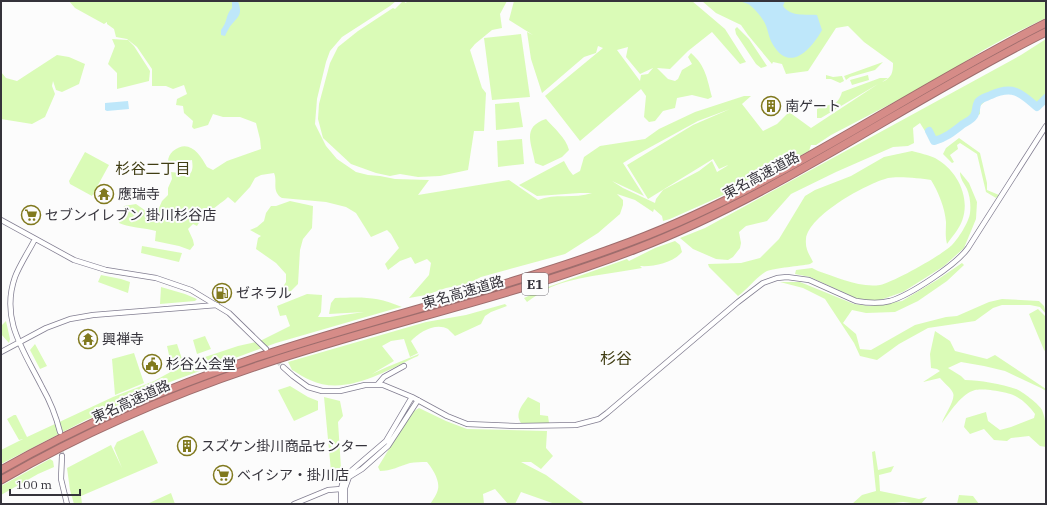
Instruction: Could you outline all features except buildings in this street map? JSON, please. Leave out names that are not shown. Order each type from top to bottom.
[{"type":"highway","name":"東名高速道路","points":[[1,470],[116,413],[181,385],[298,345],[537,275],[634,241],[674,224],[755,185],[949,75],[1046,23]]},
{"type":"highway","name":"東名高速道路","points":[[1,480],[98,430],[227,376],[300,352],[540,282],[637,248],[678,231],[793,174],[959,79],[1046,32]]},
{"type":"street","points":[[283,366],[293,376],[308,387],[322,391],[340,391],[365,385],[383,385],[412,397],[467,424],[516,426],[576,425],[599,419],[762,283],[777,278],[809,280],[856,301],[878,303],[897,298],[945,269],[962,256],[993,211],[1046,126]]},
{"type":"street","points":[[1,220],[74,260],[106,270],[156,278],[191,290],[229,313],[266,349]]},
{"type":"street","points":[[36,239],[15,276],[10,307],[13,326],[19,343],[53,410],[60,432]]},
{"type":"street","points":[[1,352],[46,328],[80,317],[217,305]]},
{"type":"street","points":[[378,384],[384,377],[404,366]]},
{"type":"street","points":[[341,504],[341,488],[344,477],[386,441],[412,397]]},
{"type":"street","points":[[345,504],[345,488],[349,478],[362,469],[388,446],[418,400]]},
{"type":"street","points":[[62,456],[61,479],[67,504]]},
{"type":"street","points":[[294,504],[328,490],[341,488]]},
{"type":"green space","points":[[69,1],[396,1],[342,37],[330,51],[317,99],[315,124],[326,146],[337,159],[356,172],[395,179],[429,180],[418,195],[509,180],[538,200],[551,197],[578,196],[592,193],[537,196],[519,185],[564,161],[573,175],[580,171],[584,157],[600,146],[645,139],[659,129],[695,112],[744,96],[751,96],[742,104],[763,131],[777,124],[789,112],[811,128],[878,84],[821,118],[817,118],[817,109],[838,101],[842,92],[880,78],[888,78],[882,82],[888,79],[893,69],[893,63],[864,42],[848,26],[836,28],[808,71],[786,74],[782,64],[773,62],[772,64],[741,25],[716,13],[702,1],[1046,1],[1046,18],[996,43],[948,74],[831,135],[816,145],[811,145],[809,151],[717,198],[670,219],[663,221],[662,216],[654,209],[653,212],[635,200],[617,194],[623,200],[620,214],[598,233],[565,254],[481,277],[467,284],[409,298],[429,275],[431,263],[427,259],[415,264],[411,257],[400,261],[388,270],[385,264],[399,248],[387,230],[371,237],[356,213],[346,207],[326,202],[282,198],[276,189],[274,173],[261,175],[255,178],[250,187],[235,203],[228,197],[209,213],[205,213],[197,226],[193,224],[188,229],[194,245],[190,250],[155,241],[156,231],[126,226],[119,223],[124,206],[136,204],[146,211],[159,208],[162,201],[168,195],[168,188],[172,179],[171,172],[179,173],[187,177],[191,172],[192,160],[176,163],[168,162],[171,153],[179,147],[184,146],[193,149],[201,157],[207,167],[213,170],[227,161],[261,149],[260,139],[256,123],[240,117],[223,117],[213,114],[208,125],[194,129],[192,127],[193,121],[184,113],[183,106],[176,105],[177,99],[187,94],[184,85],[173,89],[166,86],[152,86],[152,69],[137,47],[127,39],[116,37],[114,29],[107,24],[107,22],[104,24],[75,8]],"holes":[[[730,109],[693,125],[627,165],[648,199],[713,159],[719,169],[728,165],[727,166],[717,172],[712,161],[699,171],[663,190],[656,199],[655,203],[623,188],[612,181],[644,196],[623,163],[698,121]]]},
{"type":"green space","points":[[403,1],[406,3],[407,1],[507,1],[500,14],[502,28],[492,30],[470,50],[482,88],[486,93],[484,131],[474,131],[468,170],[440,176],[418,177],[400,174],[390,176],[376,173],[351,164],[323,138],[318,119],[319,104],[330,63],[338,47],[358,31],[393,8],[395,9]]},
{"type":"green space","points":[[514,1],[692,1],[725,29],[746,62],[740,64],[712,32],[688,51],[670,69],[657,68],[668,79],[675,81],[678,79],[682,70],[692,64],[688,57],[691,53],[703,68],[712,97],[708,99],[692,95],[677,98],[675,108],[663,111],[655,121],[649,122],[644,117],[646,96],[641,89],[580,141],[545,96],[603,48],[598,46],[596,53],[584,57],[542,93],[531,59],[527,32],[533,35],[509,20]],"holes":[[[628,47],[626,57],[640,74],[653,68],[648,74],[641,75],[640,81],[617,50]]]},
{"type":"green space","points":[[737,27],[749,39],[767,66],[761,68],[756,64],[736,34],[735,29]]},
{"type":"green space","points":[[521,34],[530,97],[492,100],[484,38]]},
{"type":"green space","points":[[112,39],[128,40],[134,46],[150,71],[149,81],[117,89],[117,73],[108,64],[115,46]]},
{"type":"green space","points":[[1046,39],[1046,96],[1037,105],[1008,90],[996,93],[980,106],[980,114],[963,125],[958,132],[942,142],[933,144],[920,123],[913,128],[914,143],[908,146],[893,147],[791,194],[767,221],[746,226],[739,232],[741,243],[740,248],[733,257],[728,260],[716,259],[693,249],[680,238],[705,228],[1021,55]]},
{"type":"green space","points":[[57,55],[69,57],[85,64],[79,84],[62,92],[56,90],[53,81],[52,86],[55,94],[45,117],[32,124],[1,119],[1,72],[6,78],[17,81]]},
{"type":"green space","points":[[883,62],[875,70],[850,77],[846,80],[844,76]]},
{"type":"green space","points":[[826,75],[833,77],[842,76],[844,81],[840,83],[831,79],[826,79]]},
{"type":"green space","points":[[868,75],[869,80],[852,85],[850,80]]},
{"type":"green space","points":[[519,102],[523,127],[496,130],[495,104]]},
{"type":"green space","points":[[546,119],[563,137],[569,150],[562,157],[543,166],[535,163],[530,137],[533,127],[538,122]]},
{"type":"green space","points":[[959,138],[980,153],[987,183],[987,190],[999,195],[996,198],[986,192],[977,154],[960,143],[957,145],[958,149],[950,155],[954,162],[952,163],[943,154],[946,148]]},
{"type":"green space","points":[[522,139],[524,164],[498,167],[497,141]]},
{"type":"green space","points":[[912,151],[933,157],[943,163],[956,177],[960,185],[965,203],[964,212],[959,227],[947,244],[946,222],[943,205],[931,180],[892,177],[878,181],[853,194],[827,211],[817,220],[809,230],[806,239],[807,249],[813,262],[810,264],[767,271],[738,296],[709,267],[708,264],[741,263],[760,258],[779,239],[805,196],[815,190],[851,176],[884,157]]},
{"type":"green space","points":[[85,152],[109,165],[92,196],[70,184],[69,181]]},
{"type":"green space","points":[[960,172],[969,183],[977,202],[976,219],[964,248],[944,266],[903,292],[880,300],[860,300],[810,277],[795,274],[796,270],[812,268],[840,279],[872,286],[887,283],[929,261],[952,245],[968,221],[970,213],[970,198],[961,179]]},
{"type":"green space","points":[[290,201],[313,206],[312,228],[303,239],[300,250],[298,284],[290,292],[283,287],[286,282],[286,274],[276,263],[256,249],[258,238],[261,236],[250,230],[257,227],[264,221],[266,213],[271,206],[276,206]]},
{"type":"green space","points":[[675,241],[680,245],[682,252],[668,262],[651,266],[640,266],[642,268],[580,278],[556,285],[538,294],[527,302],[524,298],[548,287],[627,259],[629,261],[655,248]]},
{"type":"green space","points":[[142,246],[182,253],[179,262],[141,253]]},
{"type":"green space","points":[[962,263],[964,265],[947,281],[918,301],[895,312],[866,313],[852,310],[843,323],[856,334],[860,349],[871,350],[915,325],[946,317],[957,316],[989,302],[1002,299],[1039,301],[1044,306],[1046,314],[1040,307],[1030,305],[1002,305],[993,308],[975,321],[928,328],[899,344],[877,360],[860,356],[854,343],[825,299],[803,288],[780,282],[800,282],[854,304],[870,306],[902,301]]},
{"type":"green space","points":[[101,275],[130,282],[128,293],[98,282]]},
{"type":"green space","points":[[161,287],[197,299],[195,301],[160,304]]},
{"type":"green space","points":[[307,294],[322,295],[321,312],[318,317],[330,317],[364,312],[329,314],[331,303],[335,298],[369,298],[393,303],[402,307],[276,343],[170,382],[86,420],[1,464],[1,450],[23,439],[19,440],[7,419],[14,415],[16,415],[27,437],[113,397],[154,381],[187,363],[238,346],[260,341],[290,326],[286,315],[280,316],[277,306]]},
{"type":"green space","points":[[505,304],[507,306],[485,316],[481,324],[455,336],[448,329],[443,327],[433,327],[423,331],[411,341],[418,353],[410,357],[404,339],[391,341],[382,346],[394,361],[372,374],[419,354],[418,356],[366,380],[352,384],[324,384],[310,380],[292,370],[288,362],[426,322],[466,315]]},
{"type":"green space","points":[[1038,309],[1046,317],[1046,352],[1029,314]]},
{"type":"green space","points":[[6,321],[10,339],[9,343],[1,334],[1,326]]},
{"type":"green space","points":[[935,331],[950,341],[955,351],[987,359],[995,355],[1046,389],[1046,391],[1005,371],[984,366],[961,362],[948,368],[965,380],[1010,387],[1019,390],[1030,398],[1041,408],[1044,415],[1046,447],[1040,446],[1029,436],[1011,438],[1007,441],[994,440],[984,429],[970,434],[964,427],[966,418],[986,412],[988,421],[1000,430],[1034,418],[1035,414],[1024,402],[1014,395],[1003,392],[975,390],[970,392],[956,404],[942,423],[953,400],[953,393],[940,378],[923,382],[940,371],[931,368],[930,354]]},
{"type":"green space","points":[[205,336],[211,349],[197,354],[193,340]]},
{"type":"green space","points":[[35,344],[47,366],[40,369],[30,350]]},
{"type":"green space","points":[[177,344],[182,359],[171,364],[167,346]]},
{"type":"green space","points":[[134,353],[144,383],[115,395],[112,359]]},
{"type":"green space","points":[[290,386],[318,401],[318,410],[294,421],[278,390]]},
{"type":"green space","points":[[324,397],[340,401],[343,416],[338,422],[341,468],[331,471]]},
{"type":"green space","points":[[528,397],[540,403],[540,415],[548,416],[549,423],[521,423],[518,416]]},
{"type":"green space","points":[[419,408],[467,429],[547,431],[546,448],[553,456],[541,469],[531,462],[521,462],[546,475],[585,504],[555,504],[521,492],[515,504],[508,504],[495,489],[483,494],[484,504],[430,504],[437,493],[438,482],[435,474],[427,462],[410,463],[384,471],[380,471],[378,467],[411,413]]},
{"type":"green space","points":[[143,430],[158,463],[81,496],[82,504],[74,504],[70,490],[67,468],[111,445],[122,468],[114,448],[117,442]]},
{"type":"green space","points":[[875,451],[878,470],[894,466],[891,472],[879,475],[880,491],[919,499],[927,497],[921,504],[903,502],[885,504],[852,504],[862,495],[876,491],[872,452]]},
{"type":"green space","points":[[50,459],[53,461],[54,467],[38,474],[1,495],[1,486]]},
{"type":"green space","points":[[171,493],[175,504],[147,504]]},
{"type":"green space","points":[[959,495],[973,496],[979,504],[957,504]]},
{"type":"water","points":[[232,1],[238,1],[240,14],[225,36],[221,35],[221,30],[232,8]]},
{"type":"water","points":[[739,1],[785,1],[783,6],[790,12],[817,15],[822,30],[806,51],[799,56],[792,58],[785,57],[772,43],[765,23],[758,14],[748,4]]},
{"type":"water","points":[[128,101],[129,109],[105,110],[105,103]]},
{"type":"waterway","points":[[929,131],[934,141],[946,136],[972,118],[975,114],[979,101],[999,92],[1016,92],[1021,94],[1037,107],[1046,98]]},
{"type":"tunnel","points":[[268,352],[283,367]]},
{"type":"tunnel","points":[[60,432],[62,456]]},
{"type":"place","name":"南ゲート","points":[[771,106]]},
{"type":"place","name":"應瑞寺","points":[[104,194]]},
{"type":"place","name":"セブンイレブン 掛川杉谷店","points":[[31,215]]},
{"type":"place","name":"ゼネラル","points":[[222,293]]},
{"type":"place","name":"興禅寺","points":[[88,339]]},
{"type":"place","name":"杉谷公会堂","points":[[152,364]]},
{"type":"place","name":"スズケン掛川商品センター","points":[[187,446]]},
{"type":"place","name":"ベイシア・掛川店","points":[[223,475]]},
{"type":"district","name":"杉谷二丁目","points":[[153,168]]},
{"type":"district","name":"杉谷","points":[[616,358]]}]
